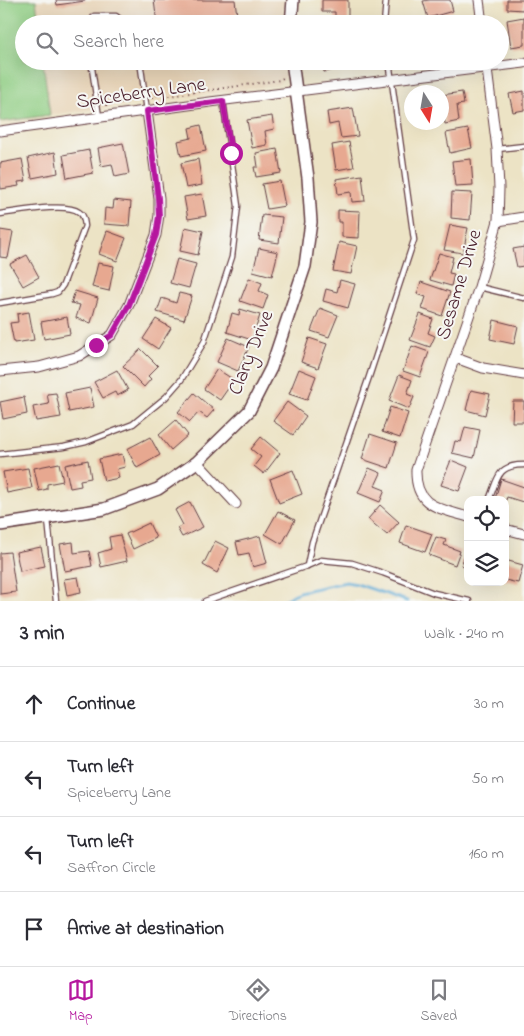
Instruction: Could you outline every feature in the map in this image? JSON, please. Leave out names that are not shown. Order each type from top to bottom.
[{"type":"street","points":[[479,0],[481,15]]},
{"type":"street","points":[[290,1],[291,15]]},
{"type":"street","name":"Spiceberry Lane","points":[[509,63],[524,63]]},
{"type":"street","name":"Clary Drive","points":[[0,525],[104,509],[158,489],[197,462],[249,411],[271,368],[305,266],[311,222],[308,178],[293,70]]},
{"type":"street","name":"Spiceberry Lane","points":[[0,131],[392,80],[451,70]]},
{"type":"street","name":"Sesame Drive","points":[[464,516],[433,506],[424,499],[419,492],[416,470],[456,358],[498,221],[497,149],[487,70]]},
{"type":"street","points":[[0,370],[39,368],[79,356],[112,335],[129,305],[156,235],[159,216],[147,111]]},
{"type":"street","points":[[498,221],[524,217]]},
{"type":"street","points":[[456,358],[483,368],[524,375]]},
{"type":"street","points":[[197,462],[236,504]]},
{"type":"street","points":[[509,530],[524,534]]},
{"type":"lane","points":[[385,15],[386,0]]},
{"type":"lane","points":[[92,70],[99,117]]},
{"type":"lane","points":[[141,70],[147,111]]},
{"type":"lane","points":[[307,566],[312,542],[414,240],[390,70]]},
{"type":"lane","points":[[0,454],[86,442],[124,428],[133,424],[166,397],[181,380],[204,342],[232,257],[238,206],[223,101]]},
{"type":"lane","points":[[497,149],[524,146]]},
{"type":"lane","points":[[0,214],[54,207],[69,208],[78,211],[83,216],[85,226],[63,285],[58,292],[0,303]]},
{"type":"lane","points":[[479,287],[524,298]]},
{"type":"lane","points":[[491,496],[500,473],[505,467],[524,465]]},
{"type":"lane","points":[[48,518],[56,601]]},
{"type":"lane","points":[[205,601],[320,560],[352,563],[434,593],[469,601]]},
{"type":"shaded area","points":[[36,0],[284,0],[283,15],[38,15]]},
{"type":"shaded area","points":[[44,70],[285,70],[286,78],[277,85],[50,115]]},
{"type":"green space","points":[[0,0],[36,0],[38,15],[15,15],[15,70],[44,70],[50,115],[0,122]]},
{"type":"building","points":[[56,0],[85,0],[85,1],[57,5]]},
{"type":"building","points":[[154,0],[235,0],[237,15],[156,15]]},
{"type":"building","points":[[322,0],[348,0],[348,15],[322,12]]},
{"type":"building","points":[[450,0],[453,11],[439,15],[427,15],[423,1]]},
{"type":"building","points":[[507,0],[524,0],[523,10],[507,9]]},
{"type":"building","points":[[524,17],[524,45],[511,47],[509,20]]},
{"type":"building","points":[[524,91],[524,110],[513,112],[509,94]]},
{"type":"building","points":[[462,92],[464,104],[457,105],[459,121],[449,123],[449,94]]},
{"type":"building","points":[[353,108],[358,136],[341,138],[338,123],[329,125],[327,112]]},
{"type":"building","points":[[272,116],[274,129],[265,131],[267,145],[252,148],[247,120]]},
{"type":"building","points":[[201,125],[206,151],[181,156],[178,141],[191,138],[189,128]]},
{"type":"building","points":[[468,129],[472,148],[450,153],[446,133]]},
{"type":"building","points":[[349,142],[354,167],[336,170],[332,145]]},
{"type":"building","points":[[123,143],[129,174],[115,177],[112,164],[101,166],[98,148]]},
{"type":"building","points":[[277,149],[281,173],[256,177],[254,167],[258,167],[256,153]]},
{"type":"building","points":[[89,150],[93,173],[67,178],[63,155]]},
{"type":"building","points":[[55,152],[58,173],[32,178],[28,158]]},
{"type":"building","points":[[22,159],[26,181],[18,182],[19,186],[1,189],[0,163]]},
{"type":"building","points":[[198,159],[202,185],[186,188],[181,163]]},
{"type":"building","points":[[471,159],[473,185],[455,186],[452,161]]},
{"type":"building","points":[[362,175],[365,201],[352,202],[351,192],[338,194],[336,179]]},
{"type":"building","points":[[280,181],[285,206],[267,209],[262,184]]},
{"type":"building","points":[[452,192],[472,193],[470,220],[451,218]]},
{"type":"building","points":[[202,194],[206,216],[188,219],[184,197]]},
{"type":"building","points":[[114,200],[131,202],[129,226],[104,224],[105,208],[113,209]]},
{"type":"building","points":[[338,210],[360,211],[359,238],[342,237],[342,222],[338,222]]},
{"type":"building","points":[[262,215],[282,217],[279,243],[259,240]]},
{"type":"building","points":[[450,225],[468,228],[463,253],[444,250]]},
{"type":"building","points":[[185,227],[203,231],[198,255],[180,251]]},
{"type":"building","points":[[0,230],[13,232],[8,258],[0,257]]},
{"type":"building","points":[[107,231],[126,238],[117,261],[99,254]]},
{"type":"building","points":[[339,242],[357,246],[351,274],[333,271]]},
{"type":"building","points":[[524,247],[524,266],[517,267],[513,249]]},
{"type":"building","points":[[259,248],[278,252],[272,276],[253,271]]},
{"type":"building","points":[[439,253],[453,257],[449,273],[454,274],[451,286],[430,280]]},
{"type":"building","points":[[27,255],[39,277],[23,286],[10,264]]},
{"type":"building","points":[[177,259],[196,264],[189,288],[170,283]]},
{"type":"building","points":[[98,263],[114,266],[109,291],[92,287]]},
{"type":"building","points":[[249,278],[262,283],[259,291],[268,295],[263,309],[240,301]]},
{"type":"building","points":[[340,280],[355,284],[348,308],[323,301],[326,289],[337,292]]},
{"type":"building","points":[[421,282],[450,292],[442,316],[422,309],[426,297],[417,294]]},
{"type":"building","points":[[75,291],[98,298],[91,323],[76,318],[80,305],[71,303]]},
{"type":"building","points":[[179,293],[192,296],[184,320],[157,312],[162,298],[176,303]]},
{"type":"building","points":[[320,308],[338,315],[329,337],[311,331]]},
{"type":"building","points":[[240,309],[260,315],[252,340],[227,332],[232,313],[239,315]]},
{"type":"building","points":[[29,312],[34,340],[14,343],[10,323],[18,322],[17,314]]},
{"type":"building","points":[[420,314],[433,319],[428,333],[435,336],[430,347],[410,340]]},
{"type":"building","points":[[67,317],[70,334],[44,339],[41,322]]},
{"type":"building","points":[[156,319],[171,328],[158,349],[143,339]]},
{"type":"building","points":[[494,320],[518,326],[514,344],[490,339]]},
{"type":"building","points":[[228,338],[249,347],[238,371],[217,362]]},
{"type":"building","points":[[309,338],[327,344],[318,368],[301,362]]},
{"type":"building","points":[[412,346],[429,352],[420,377],[403,371]]},
{"type":"building","points":[[141,349],[158,366],[148,376],[151,379],[144,387],[123,366]]},
{"type":"building","points":[[217,369],[234,380],[220,400],[204,389]]},
{"type":"building","points":[[299,369],[316,376],[307,400],[289,394]]},
{"type":"building","points":[[117,370],[128,390],[117,396],[115,392],[103,398],[94,382]]},
{"type":"building","points":[[399,375],[412,380],[407,394],[414,397],[409,409],[389,401]]},
{"type":"building","points":[[90,388],[94,407],[69,412],[65,393]]},
{"type":"building","points":[[471,390],[490,394],[485,415],[466,410]]},
{"type":"building","points":[[56,393],[61,417],[36,421],[33,407],[49,404],[47,394]]},
{"type":"building","points":[[194,393],[214,410],[207,418],[199,412],[190,422],[178,412]]},
{"type":"building","points":[[24,397],[27,414],[3,419],[0,402]]},
{"type":"building","points":[[513,401],[524,401],[524,422],[512,422]]},
{"type":"building","points":[[287,402],[306,416],[293,435],[273,421]]},
{"type":"building","points":[[390,407],[408,413],[400,438],[382,432]]},
{"type":"building","points":[[176,420],[188,435],[171,450],[159,435]]},
{"type":"building","points":[[465,427],[480,430],[474,458],[452,453],[455,441],[461,442]]},
{"type":"building","points":[[370,434],[397,443],[389,468],[362,459]]},
{"type":"building","points":[[150,437],[160,455],[137,468],[127,449]]},
{"type":"building","points":[[261,437],[280,453],[264,474],[254,466],[261,457],[251,449]]},
{"type":"building","points":[[122,454],[125,467],[117,469],[119,478],[104,481],[99,459]]},
{"type":"building","points":[[88,460],[91,478],[80,480],[81,486],[70,488],[65,465]]},
{"type":"building","points":[[451,460],[468,467],[459,491],[441,485]]},
{"type":"building","points":[[59,463],[63,481],[47,484],[47,489],[39,491],[34,468]]},
{"type":"building","points":[[28,468],[32,488],[7,493],[3,472]]},
{"type":"building","points":[[369,468],[381,473],[375,486],[385,490],[380,502],[358,493]]},
{"type":"building","points":[[293,470],[302,494],[279,503],[270,479]]},
{"type":"building","points":[[501,479],[524,487],[523,502],[509,496],[496,496]]},
{"type":"building","points":[[190,502],[203,527],[182,537],[177,528],[183,525],[175,510]]},
{"type":"building","points":[[380,505],[399,522],[387,535],[368,519]]},
{"type":"building","points":[[278,511],[295,520],[282,544],[265,534]]},
{"type":"building","points":[[149,523],[156,538],[133,549],[126,534]]},
{"type":"building","points":[[406,525],[432,534],[425,552],[400,543]]},
{"type":"building","points":[[120,535],[127,561],[101,567],[98,553],[111,549],[109,537]]},
{"type":"building","points":[[260,536],[267,563],[253,567],[249,553],[239,555],[236,542]]},
{"type":"building","points":[[436,537],[446,540],[444,545],[460,551],[455,565],[429,555]]},
{"type":"building","points":[[215,541],[229,548],[217,573],[203,565]]},
{"type":"building","points":[[73,542],[74,553],[89,551],[92,566],[65,571],[60,544]]},
{"type":"building","points":[[41,547],[45,566],[20,571],[16,552]]},
{"type":"building","points":[[10,552],[16,592],[0,594],[0,553]]},
{"type":"building","points":[[509,561],[523,565],[518,583],[509,581]]},
{"type":"building","points":[[78,577],[81,592],[67,595],[64,579]]},
{"type":"waterway","points":[[284,601],[299,592],[346,582],[407,601]]},
{"type":"route","points":[[96,345],[112,335],[129,305],[156,235],[159,216],[158,198],[147,111],[223,101],[231,153]]}]
